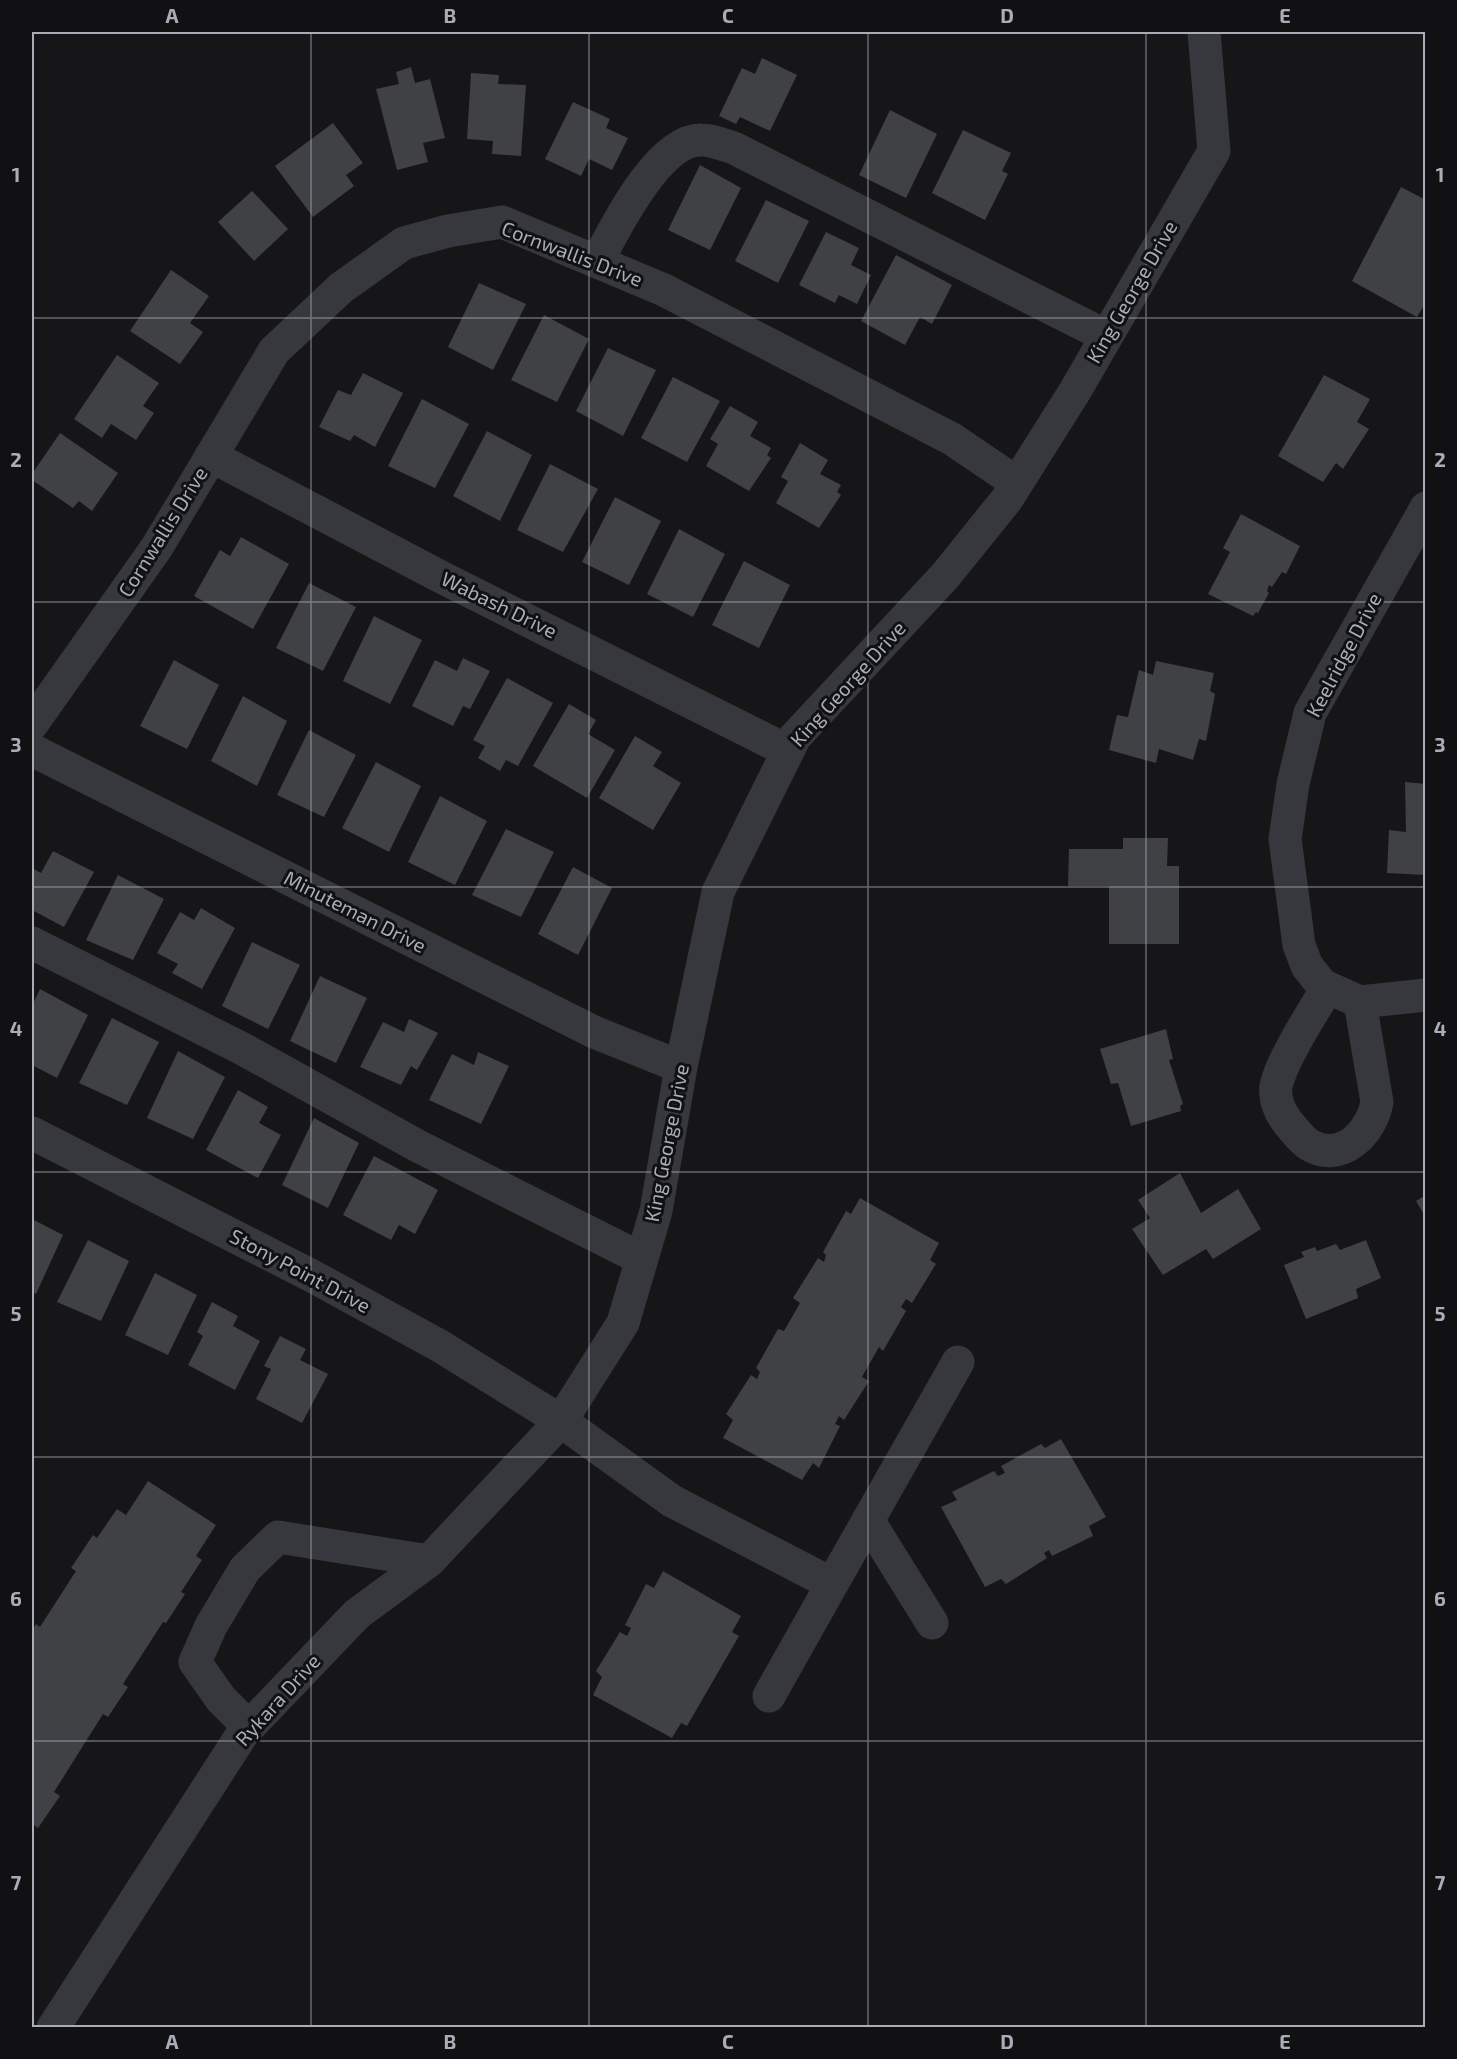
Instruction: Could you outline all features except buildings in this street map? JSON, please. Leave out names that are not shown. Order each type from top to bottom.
[{"type":"street","name":"King George Drive","points":[[561,1421],[623,1323],[642,1259],[656,1211],[681,1067],[718,892],[795,737],[945,576],[1017,483],[1214,151],[1204,32]]},
{"type":"street","points":[[597,262],[625,210],[666,153],[700,139],[734,147],[1106,336]]},
{"type":"street","name":"Cornwallis Drive","points":[[32,724],[157,547],[274,351],[341,288],[404,243],[448,231],[502,222],[664,290],[952,439],[1017,483]]},
{"type":"street","name":"Wabash Drive","points":[[211,456],[443,578],[788,751]]},
{"type":"street","name":"Keelridge Drive","points":[[1425,508],[1310,712],[1293,784],[1285,839],[1299,945],[1307,966],[1327,988],[1364,1002],[1425,995]]},
{"type":"street","name":"Minuteman Drive","points":[[32,750],[594,1032],[681,1067]]},
{"type":"street","points":[[32,943],[241,1047],[416,1146],[642,1259]]},
{"type":"street","points":[[1327,988],[1281,1071],[1276,1094],[1283,1116],[1304,1140],[1317,1148],[1333,1150],[1348,1146],[1366,1131],[1374,1117],[1377,1102],[1361,1008],[1364,1002]]},
{"type":"street","name":"Stony Point Drive","points":[[32,1132],[324,1282],[440,1346],[561,1421],[672,1501],[832,1584]]},
{"type":"street","points":[[769,1696],[958,1362]]},
{"type":"street","name":"Rykara Drive","points":[[52,2028],[249,1727],[357,1614],[429,1561],[561,1421]]},
{"type":"street","points":[[868,1520],[932,1623]]},
{"type":"street","points":[[249,1727],[221,1699],[195,1662],[211,1626],[245,1569],[278,1537],[429,1561]]}]
